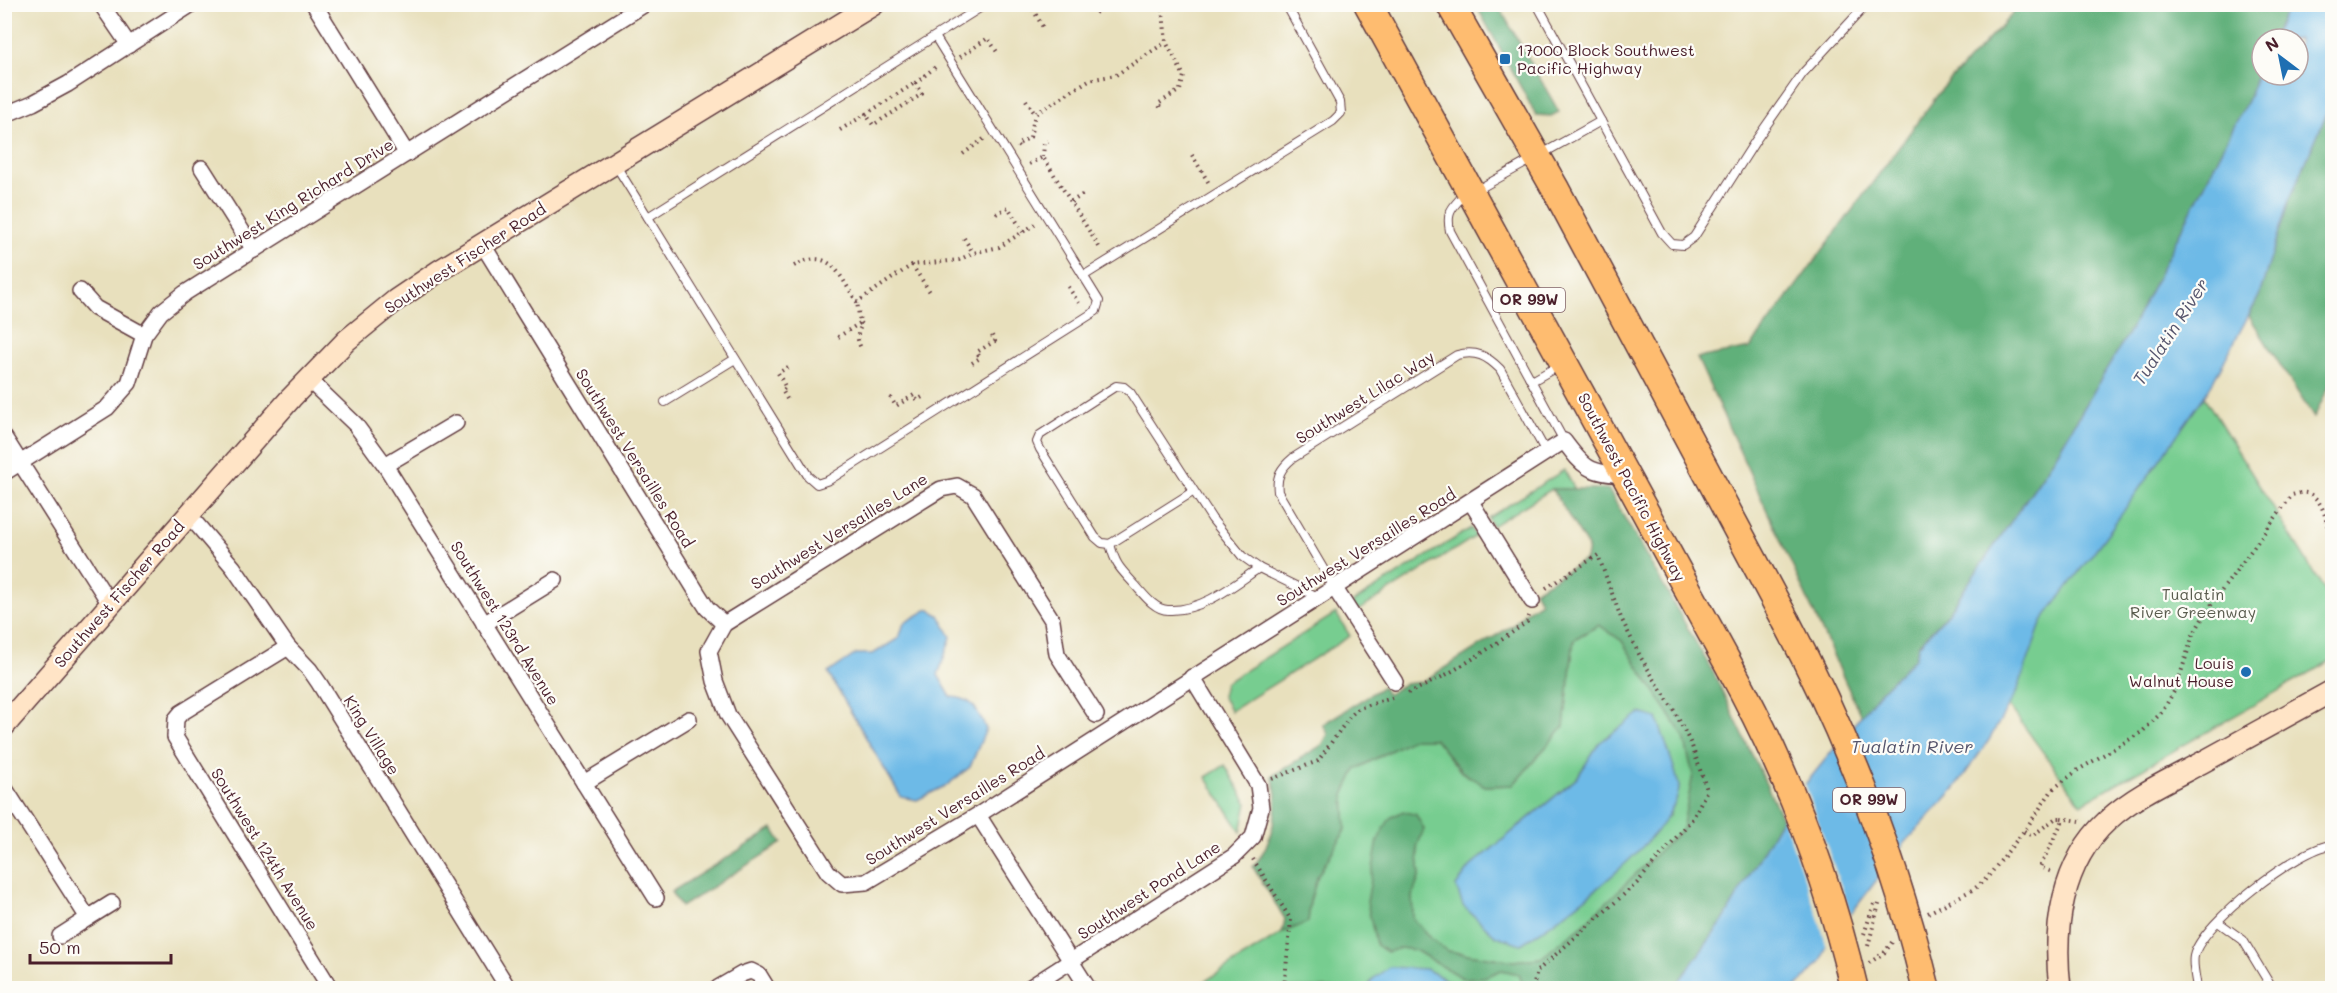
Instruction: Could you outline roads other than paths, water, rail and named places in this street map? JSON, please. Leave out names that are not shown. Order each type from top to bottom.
[{"type":"highway","name":"Southwest Pacific Highway","points":[[1368,4],[1764,731],[1791,794],[1835,917],[1854,988]]},
{"type":"highway","name":"OR 99W","points":[[1450,4],[1536,157],[1826,699],[1874,814],[1907,913],[1926,988]]},
{"type":"street","points":[[101,4],[129,45]]},
{"type":"street","points":[[4,115],[33,103],[68,84],[192,4]]},
{"type":"street","points":[[314,4],[407,154]]},
{"type":"street","name":"Southwest King Richard Drive","points":[[4,473],[107,408],[129,382],[144,334],[161,312],[185,293],[645,4]]},
{"type":"street","name":"Southwest Fischer Road","points":[[4,726],[308,379],[372,318],[439,270],[615,164],[851,10],[873,4]]},
{"type":"street","points":[[202,168],[254,250]]},
{"type":"street","name":"Southwest Versailles Road","points":[[483,245],[702,601],[724,624],[709,651],[715,681],[728,715],[828,872],[842,884],[866,882],[978,814],[1564,441]]},
{"type":"street","points":[[80,291],[94,308],[144,334]]},
{"type":"street","name":"Southwest 123rd Avenue","points":[[308,379],[355,424],[385,465],[656,898]]},
{"type":"street","points":[[385,465],[456,423]]},
{"type":"street","points":[[4,437],[110,604]]},
{"type":"street","points":[[1564,441],[1580,463],[1601,472],[1624,475]]},
{"type":"street","name":"Southwest Versailles Lane","points":[[724,624],[941,489],[957,486],[973,495],[1052,620],[1057,654],[1096,715]]},
{"type":"street","points":[[1471,502],[1532,599]]},
{"type":"street","name":"King Village","points":[[188,514],[249,589],[288,647],[319,683],[508,988]]},
{"type":"street","points":[[484,624],[555,580]]},
{"type":"street","points":[[1334,587],[1395,682]]},
{"type":"street","name":"Southwest 124th Avenue","points":[[288,647],[181,713],[176,719],[175,737],[330,988]]},
{"type":"street","name":"Southwest Pond Lane","points":[[1029,988],[1234,856],[1253,837],[1261,808],[1258,785],[1192,676]]},
{"type":"street","points":[[2060,988],[2058,919],[2070,879],[2085,846],[2108,820],[2158,786],[2332,691]]},
{"type":"street","points":[[584,783],[689,718]]},
{"type":"street","points":[[4,787],[88,918]]},
{"type":"street","points":[[978,814],[1089,988]]},
{"type":"street","points":[[60,936],[112,903]]},
{"type":"street","points":[[718,988],[751,971],[759,975],[767,988]]},
{"type":"lane","points":[[648,217],[936,38],[986,4]]},
{"type":"lane","points":[[1085,275],[1333,121],[1341,113],[1340,102],[1286,4]]},
{"type":"lane","points":[[1537,4],[1662,233],[1672,244],[1683,245],[1695,237],[1750,149],[1803,73],[1867,4]]},
{"type":"lane","points":[[615,164],[808,476],[817,484],[829,480],[1096,311],[1099,301],[936,38]]},
{"type":"lane","points":[[1564,441],[1450,231],[1448,220],[1450,210],[1459,201],[1601,121]]},
{"type":"lane","name":"Southwest Lilac Way","points":[[1334,587],[1278,492],[1279,473],[1293,458],[1457,355],[1469,352],[1490,359],[1500,369],[1546,452]]},
{"type":"lane","points":[[665,402],[735,358]]},
{"type":"lane","points":[[1532,381],[1564,362]]},
{"type":"lane","points":[[1194,491],[1110,544],[1102,543],[1095,537],[1037,442],[1040,435],[1116,386],[1124,387],[1130,392],[1194,491],[1212,519],[1242,556],[1259,568],[1318,597]]},
{"type":"lane","points":[[1110,544],[1115,563],[1150,602],[1167,611],[1194,606],[1227,590],[1259,568]]},
{"type":"lane","points":[[2196,988],[2194,956],[2218,922],[2233,906],[2272,875],[2321,846],[2332,845]]},
{"type":"lane","points":[[2218,922],[2243,940],[2271,988]]},
{"type":"water","name":"Tualatin River","points":[[2289,5],[2332,5],[2332,101],[2288,203],[2259,296],[2208,391],[2111,529],[2042,621],[2018,689],[1989,740],[1955,788],[1905,843],[1827,945],[1821,961],[1796,988],[1674,988],[1723,921],[1793,799],[1882,690],[1915,658],[1919,645],[1948,613],[2050,465],[2131,329],[2253,87],[2310,87],[2310,27],[2278,27]]},
{"type":"water","points":[[928,609],[939,615],[951,637],[938,675],[951,697],[965,700],[974,706],[986,729],[970,767],[947,785],[917,800],[901,797],[828,673],[856,654],[873,654],[899,638],[904,623]]},
{"type":"water","points":[[1640,713],[1657,718],[1666,743],[1679,788],[1673,807],[1638,852],[1562,916],[1521,944],[1496,936],[1463,906],[1456,886],[1470,867],[1577,778],[1599,743]]},
{"type":"water","points":[[1389,967],[1426,969],[1461,988],[1367,988],[1373,979]]},
{"type":"place","name":"17000 Block Southwest Pacific Highway","points":[[1505,59]]},
{"type":"place","name":"Louis Walnut House","points":[[2246,672]]},
{"type":"park label","name":"Tualatin River Greenway","points":[[2193,603]]}]
